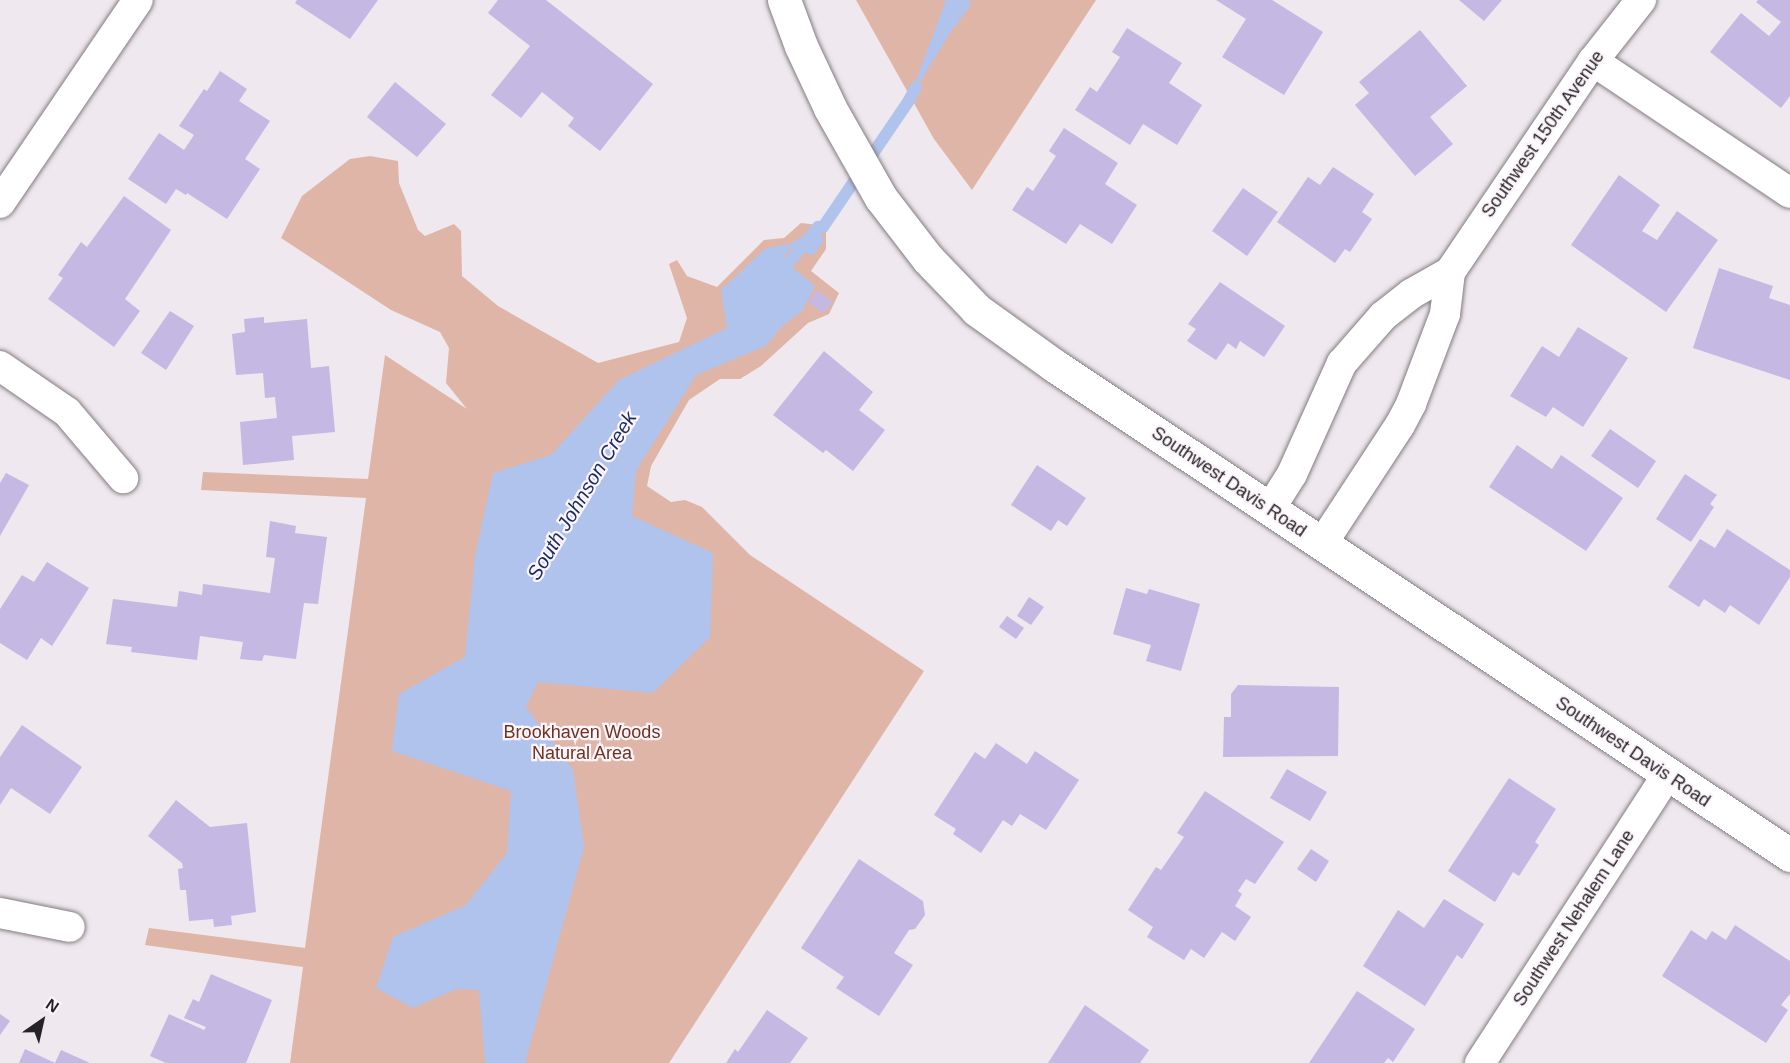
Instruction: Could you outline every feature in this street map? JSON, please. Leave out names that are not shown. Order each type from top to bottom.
[{"type":"street","points":[[0,203],[138,0]]},
{"type":"street","name":"Southwest Davis Road","points":[[784,0],[801,46],[830,108],[881,198],[928,259],[977,310],[1064,373],[1790,855]]},
{"type":"street","name":"Southwest 150th Avenue","points":[[1270,509],[1292,474],[1342,363],[1383,316],[1411,294],[1450,272],[1593,61],[1641,0]]},
{"type":"street","points":[[1593,61],[1790,193]]},
{"type":"street","name":"Southwest 150th Avenue","points":[[1322,544],[1400,425],[1411,404],[1445,314],[1450,272]]},
{"type":"street","points":[[0,366],[68,412],[123,478]]},
{"type":"street","name":"Southwest Nehalem Lane","points":[[1480,1063],[1668,774]]},
{"type":"street","points":[[0,913],[70,927]]},
{"type":"green space","points":[[856,0],[1096,0],[972,190],[934,139]]},
{"type":"green space","name":"Brookhaven Woods Natural Area","points":[[370,156],[398,161],[399,183],[418,230],[425,236],[454,224],[461,231],[462,276],[498,306],[598,363],[679,342],[687,318],[669,264],[677,260],[687,276],[717,287],[764,240],[784,238],[801,223],[826,226],[826,249],[811,271],[839,293],[829,314],[808,323],[761,366],[740,379],[720,379],[689,400],[651,466],[647,486],[671,502],[685,500],[702,507],[750,555],[924,671],[669,1063],[290,1063],[303,967],[145,945],[149,928],[305,948],[366,498],[201,490],[203,472],[368,479],[385,355],[467,409],[446,383],[449,348],[440,332],[391,310],[281,238],[302,196],[350,159]]},
{"type":"water","points":[[946,0],[969,0],[971,5],[950,33],[908,102]]},
{"type":"water","points":[[818,227],[824,240],[814,255],[789,249],[783,260],[815,286],[802,311],[781,327],[766,346],[696,375],[636,471],[632,516],[713,553],[710,637],[653,693],[538,682],[526,707],[573,770],[584,847],[525,1063],[485,1063],[479,990],[456,989],[413,1008],[376,988],[393,937],[466,905],[507,853],[511,791],[392,751],[399,694],[465,657],[475,556],[493,473],[551,455],[619,380],[727,328],[721,290],[766,248],[790,244]]},
{"type":"building","points":[[297,0],[378,0],[350,39],[295,3]]},
{"type":"building","points":[[498,0],[546,0],[653,84],[600,151],[568,126],[574,118],[542,92],[521,118],[491,95],[530,46],[488,13]]},
{"type":"building","points":[[1216,0],[1272,0],[1323,32],[1284,95],[1222,57],[1246,19]]},
{"type":"building","points":[[1459,0],[1502,0],[1484,21]]},
{"type":"building","points":[[1758,0],[1790,0],[1790,96],[1781,108],[1710,52],[1741,13],[1769,36],[1781,22],[1756,2]]},
{"type":"building","points":[[1127,28],[1182,63],[1169,83],[1202,105],[1177,145],[1143,124],[1130,145],[1075,110],[1090,87],[1097,92],[1120,57],[1112,52]]},
{"type":"building","points":[[1420,30],[1467,86],[1430,117],[1453,144],[1415,176],[1355,105],[1369,93],[1359,82]]},
{"type":"building","points":[[220,71],[247,89],[239,101],[270,121],[245,159],[260,169],[227,219],[187,193],[186,195],[176,189],[166,204],[128,179],[159,133],[184,150],[194,135],[179,126],[204,89],[207,91]]},
{"type":"building","points":[[395,82],[446,124],[417,157],[367,117]]},
{"type":"building","points":[[1064,128],[1118,163],[1105,184],[1137,205],[1112,244],[1080,224],[1066,244],[1012,210],[1027,187],[1033,191],[1056,156],[1049,151]]},
{"type":"building","points":[[1333,167],[1374,194],[1362,212],[1372,219],[1350,252],[1345,249],[1335,263],[1277,222],[1308,177],[1320,185]]},
{"type":"building","points":[[1619,175],[1660,205],[1642,231],[1657,240],[1677,211],[1718,240],[1666,312],[1571,245]]},
{"type":"building","points":[[1243,188],[1278,212],[1247,256],[1212,231]]},
{"type":"building","points":[[124,196],[171,230],[125,299],[140,311],[114,347],[48,299],[63,278],[58,275],[81,242],[87,247]]},
{"type":"building","points":[[1719,268],[1773,286],[1769,298],[1790,305],[1790,380],[1693,348]]},
{"type":"building","points":[[1220,282],[1285,326],[1264,357],[1240,341],[1236,349],[1228,343],[1216,360],[1187,341],[1196,329],[1188,324]]},
{"type":"building","points":[[817,290],[833,302],[823,313],[808,302]]},
{"type":"building","points":[[170,311],[194,326],[166,370],[141,353]]},
{"type":"building","points":[[264,317],[264,323],[307,319],[311,368],[329,366],[335,432],[292,436],[294,460],[243,465],[240,422],[277,418],[275,397],[265,398],[263,373],[236,375],[232,334],[245,332],[244,319]]},
{"type":"building","points":[[1578,327],[1628,358],[1583,427],[1553,407],[1546,417],[1510,396],[1542,346],[1559,357]]},
{"type":"building","points":[[824,351],[873,392],[859,410],[885,430],[853,471],[826,450],[823,453],[773,415]]},
{"type":"building","points":[[1610,429],[1656,461],[1638,488],[1591,456]]},
{"type":"building","points":[[1517,445],[1552,469],[1561,455],[1623,498],[1586,551],[1489,487]]},
{"type":"building","points":[[1037,465],[1086,498],[1067,526],[1058,520],[1051,531],[1011,505]]},
{"type":"building","points":[[6,473],[29,485],[0,536],[0,483]]},
{"type":"building","points":[[1685,474],[1717,495],[1710,504],[1714,507],[1691,542],[1656,519]]},
{"type":"building","points":[[270,521],[296,526],[295,533],[327,537],[318,604],[304,603],[296,659],[264,655],[262,661],[240,659],[243,642],[200,636],[197,660],[131,652],[132,647],[106,644],[113,599],[177,607],[179,591],[202,595],[203,584],[270,593],[275,558],[266,557]]},
{"type":"building","points":[[1727,529],[1790,570],[1790,577],[1759,625],[1730,605],[1725,613],[1704,599],[1699,607],[1668,587],[1700,539],[1715,548]]},
{"type":"building","points":[[47,562],[89,588],[52,646],[41,638],[27,660],[0,643],[0,609],[22,575],[34,582]]},
{"type":"building","points":[[1126,588],[1147,594],[1149,589],[1200,604],[1181,671],[1146,661],[1151,645],[1113,634]]},
{"type":"building","points":[[1029,597],[1044,607],[1031,625],[1017,616]]},
{"type":"building","points":[[1007,616],[1024,628],[1016,639],[999,627]]},
{"type":"building","points":[[1238,685],[1339,687],[1338,756],[1223,757],[1224,717],[1231,717],[1231,694]]},
{"type":"building","points":[[22,725],[82,767],[50,814],[11,788],[0,805],[0,757]]},
{"type":"building","points":[[996,743],[1027,764],[1035,751],[1079,780],[1046,830],[1020,814],[1012,826],[1003,820],[981,853],[953,834],[956,829],[934,815],[975,752],[985,759]]},
{"type":"building","points":[[1287,769],[1327,792],[1310,821],[1270,798]]},
{"type":"building","points":[[1509,778],[1556,809],[1535,842],[1539,845],[1519,876],[1513,872],[1495,902],[1448,871]]},
{"type":"building","points":[[1205,791],[1284,842],[1255,884],[1246,879],[1238,891],[1242,894],[1235,906],[1251,917],[1235,941],[1222,932],[1204,958],[1191,949],[1184,960],[1147,937],[1153,927],[1128,910],[1156,867],[1161,870],[1184,837],[1177,833]]},
{"type":"building","points":[[176,800],[210,827],[247,823],[256,912],[231,916],[232,925],[214,927],[213,919],[189,921],[186,890],[180,890],[178,869],[183,868],[182,863],[148,836]]},
{"type":"building","points":[[1311,849],[1329,861],[1316,882],[1297,869]]},
{"type":"building","points":[[859,859],[923,901],[925,915],[915,929],[909,930],[894,953],[913,965],[879,1016],[836,988],[844,977],[801,948]]},
{"type":"building","points":[[1444,899],[1484,924],[1462,959],[1457,955],[1425,1006],[1363,966],[1398,910],[1424,928]]},
{"type":"building","points":[[1735,925],[1790,961],[1790,994],[1781,1005],[1788,1010],[1766,1043],[1662,976],[1691,930],[1706,940],[1712,931],[1726,940]]},
{"type":"building","points":[[211,974],[272,1000],[246,1063],[166,1063],[150,1056],[169,1014],[204,1030],[206,1027],[184,1018],[193,999],[199,1002]]},
{"type":"building","points":[[1357,991],[1415,1029],[1393,1062],[1388,1058],[1384,1063],[1309,1063]]},
{"type":"building","points":[[1085,1005],[1149,1050],[1140,1063],[1048,1063]]},
{"type":"building","points":[[767,1010],[808,1038],[790,1063],[726,1063],[735,1049],[738,1052]]},
{"type":"building","points":[[0,1014],[10,1021],[0,1035]]},
{"type":"building","points":[[25,1049],[55,1063],[19,1063]]},
{"type":"building","points":[[61,1050],[90,1063],[55,1063]]},
{"type":"waterway","name":"South Johnson Creek","points":[[777,277],[818,227],[823,227],[916,87]]}]
